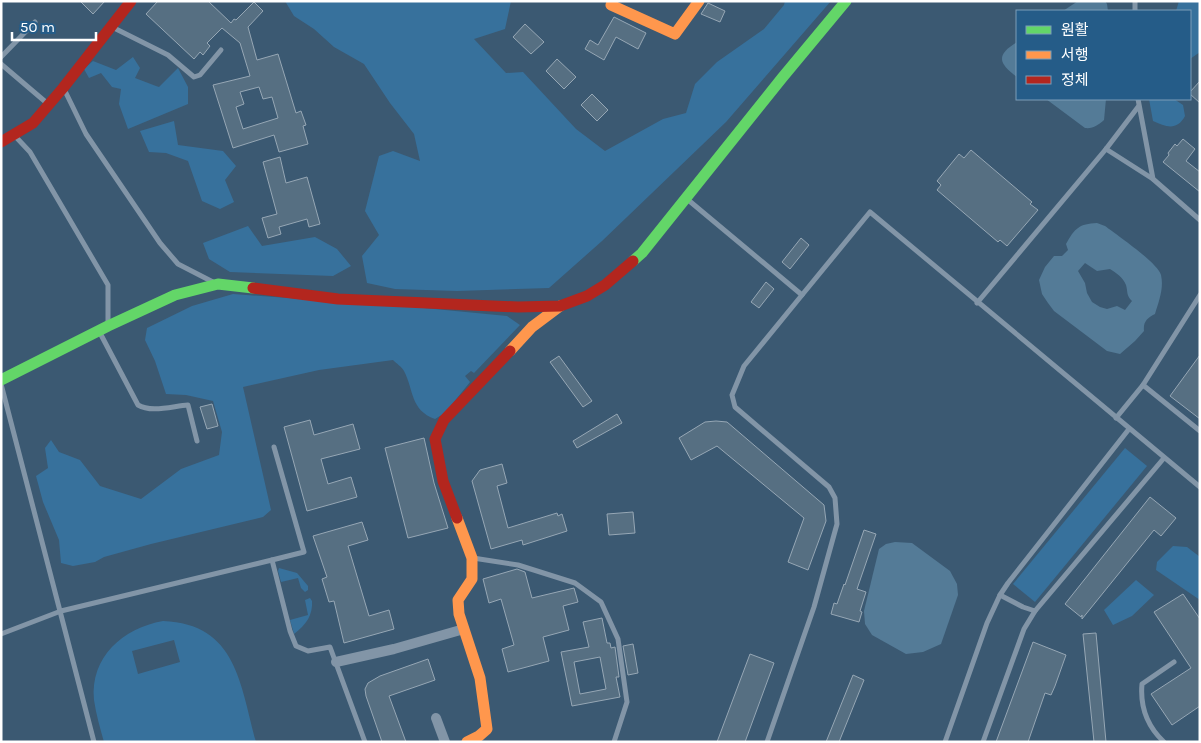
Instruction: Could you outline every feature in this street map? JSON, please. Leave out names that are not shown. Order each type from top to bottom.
[{"type":"main road","points":[[1,142],[33,123],[112,27],[130,1]]},
{"type":"main road","points":[[611,5],[675,34],[699,1]]},
{"type":"main road","points":[[467,742],[479,736],[487,729],[480,678],[459,614],[458,600],[472,579],[472,558],[443,481],[435,439],[444,420],[532,327],[560,306],[587,296],[606,284],[642,253],[846,1]]},
{"type":"main road","points":[[1,382],[175,295],[218,284],[338,299],[518,307],[560,306]]},
{"type":"street","points":[[336,662],[394,649],[464,629]]},
{"type":"street","points":[[436,718],[445,742]]},
{"type":"lane","points":[[1,57],[35,22]]},
{"type":"lane","points":[[112,27],[168,55],[194,78],[200,75],[221,50]]},
{"type":"lane","points":[[1,64],[49,105]]},
{"type":"lane","points":[[63,88],[86,134],[160,243],[178,264],[218,284]]},
{"type":"lane","points":[[1138,100],[1153,179]]},
{"type":"lane","points":[[977,303],[1106,149],[1138,107]]},
{"type":"lane","points":[[14,135],[30,152],[108,285],[104,329],[131,395],[138,405],[144,408],[188,405],[197,441]]},
{"type":"lane","points":[[1106,149],[1153,179],[1200,220]]},
{"type":"lane","points":[[686,199],[802,295]]},
{"type":"lane","points":[[767,742],[814,607],[837,524],[835,498],[829,488],[735,407],[732,395],[744,366],[870,212],[1200,487]]},
{"type":"lane","points":[[1116,418],[1143,385],[1200,295]]},
{"type":"lane","points":[[1,382],[94,742]]},
{"type":"lane","points":[[1143,385],[1200,431]]},
{"type":"lane","points":[[944,742],[987,623],[1000,595],[1129,429]]},
{"type":"lane","points":[[1,634],[61,611],[304,552],[274,446]]},
{"type":"lane","points":[[983,742],[1024,629],[1035,611],[1164,458]]},
{"type":"lane","points":[[472,558],[518,565],[567,580],[575,583],[601,602],[618,640],[627,702],[614,742]]},
{"type":"lane","points":[[272,560],[290,631],[296,646],[308,651],[330,647],[365,742]]},
{"type":"lane","points":[[1000,595],[1035,611]]},
{"type":"lane","points":[[1164,742],[1153,732],[1144,711],[1141,698],[1142,684],[1174,662]]},
{"type":"shaded area","points":[[285,1],[511,1],[505,29],[474,39],[506,73],[523,72],[576,129],[605,151],[663,119],[686,113],[695,84],[717,62],[764,29],[784,5],[785,1],[831,1],[726,122],[602,241],[549,288],[457,291],[395,289],[367,283],[362,256],[379,235],[365,211],[379,156],[393,151],[420,161],[414,134],[390,103],[364,64],[334,47],[314,29],[294,16]]},
{"type":"shaded area","points":[[1078,1],[1105,1],[1108,10],[1064,10]]},
{"type":"shaded area","points":[[1179,1],[1200,1],[1200,52],[1191,58],[1191,10],[1176,10]]},
{"type":"shaded area","points":[[1016,43],[1016,76],[1006,67],[1002,59],[1005,51]]},
{"type":"shaded area","points":[[133,57],[140,68],[135,78],[159,87],[178,68],[188,87],[188,104],[128,129],[119,104],[121,89],[112,87],[101,73],[89,78],[84,69],[93,61],[116,70]]},
{"type":"shaded area","points":[[1047,100],[1106,100],[1104,120],[1093,127],[1085,128]]},
{"type":"shaded area","points":[[1149,100],[1176,100],[1183,105],[1185,116],[1175,126],[1162,125],[1153,121]]},
{"type":"shaded area","points":[[174,121],[178,145],[223,151],[236,166],[225,180],[234,202],[220,209],[202,201],[188,161],[166,153],[149,152],[140,131]]},
{"type":"shaded area","points":[[1097,223],[1105,226],[1153,264],[1161,275],[1161,290],[1155,314],[1146,321],[1144,331],[1120,354],[1107,351],[1054,311],[1042,294],[1039,280],[1045,267],[1054,256],[1062,256],[1068,250],[1066,244],[1078,228]],"holes":[[[1085,263],[1097,271],[1110,269],[1123,280],[1132,301],[1125,310],[1117,306],[1107,309],[1092,302],[1078,271]]]},
{"type":"shaded area","points":[[248,226],[262,246],[315,237],[337,249],[351,266],[333,276],[230,272],[209,259],[203,243]]},
{"type":"shaded area","points":[[233,294],[414,307],[507,316],[520,325],[474,373],[471,371],[465,376],[470,382],[445,413],[435,419],[427,415],[417,405],[404,371],[393,360],[319,370],[243,387],[271,510],[263,517],[151,544],[104,557],[95,562],[73,566],[61,563],[59,540],[43,502],[36,476],[48,468],[45,448],[51,440],[59,452],[80,460],[100,486],[141,499],[181,469],[219,455],[222,432],[213,401],[186,395],[166,394],[155,361],[145,340],[147,328],[192,306]]},
{"type":"shaded area","points":[[1125,448],[1147,466],[1035,602],[1013,584]]},
{"type":"shaded area","points":[[895,542],[912,543],[950,571],[957,584],[958,595],[941,644],[923,652],[906,654],[872,635],[865,624],[864,611],[879,549],[886,544]]},
{"type":"shaded area","points":[[1173,546],[1187,547],[1200,557],[1200,600],[1156,570],[1157,562]]},
{"type":"shaded area","points":[[279,568],[297,573],[308,586],[308,590],[305,592],[301,588],[298,578],[281,582]]},
{"type":"shaded area","points":[[1136,580],[1154,595],[1132,616],[1113,625],[1104,610]]},
{"type":"shaded area","points":[[310,598],[312,606],[310,615],[302,627],[294,634],[290,620],[308,615],[305,600]]},
{"type":"shaded area","points":[[163,621],[188,625],[206,633],[221,645],[239,679],[256,742],[104,742],[94,700],[94,685],[97,671],[112,647],[135,630]],"holes":[[[174,640],[180,662],[138,674],[132,651]]]},
{"type":"building","points":[[80,1],[105,1],[93,14]]},
{"type":"building","points":[[158,1],[208,1],[231,23],[254,2],[263,11],[248,27],[257,60],[278,54],[296,113],[301,111],[306,125],[303,126],[308,144],[279,152],[274,135],[233,148],[213,85],[250,76],[240,43],[222,28],[207,43],[210,46],[203,55],[200,52],[194,59],[146,14]],"holes":[[[259,87],[263,99],[272,97],[278,118],[243,129],[236,107],[244,104],[240,92]]]},
{"type":"building","points":[[708,3],[725,11],[720,22],[701,14]]},
{"type":"building","points":[[614,17],[646,33],[638,49],[616,37],[604,60],[585,49],[590,40],[598,45]]},
{"type":"building","points":[[525,24],[544,42],[531,54],[513,37]]},
{"type":"building","points":[[557,59],[576,77],[564,89],[546,71]]},
{"type":"building","points":[[1200,81],[1200,103],[1191,95],[1191,91]]},
{"type":"building","points":[[592,94],[608,110],[597,121],[581,105]]},
{"type":"building","points":[[1183,139],[1195,149],[1186,161],[1200,172],[1200,192],[1163,162],[1175,144],[1177,146]]},
{"type":"building","points":[[971,150],[1032,202],[1030,204],[1038,210],[1007,246],[1000,240],[998,242],[937,190],[941,185],[937,181],[959,154],[964,158]]},
{"type":"building","points":[[280,157],[286,183],[307,177],[320,224],[309,227],[307,219],[279,227],[281,234],[268,238],[262,218],[277,214],[263,162]]},
{"type":"building","points":[[801,238],[809,245],[790,269],[782,262]]},
{"type":"building","points":[[766,282],[774,289],[759,308],[751,302]]},
{"type":"building","points":[[1200,355],[1200,419],[1170,396]]},
{"type":"building","points":[[559,356],[592,401],[583,407],[550,362]]},
{"type":"building","points":[[212,404],[218,426],[207,429],[200,407]]},
{"type":"building","points":[[617,414],[622,423],[577,448],[573,441]]},
{"type":"building","points":[[310,420],[314,435],[353,424],[360,449],[321,459],[328,484],[351,477],[357,497],[307,511],[284,427]]},
{"type":"building","points":[[705,422],[727,422],[824,505],[826,521],[808,570],[788,562],[804,518],[717,446],[691,460],[679,438]]},
{"type":"building","points":[[424,438],[434,483],[448,528],[408,538],[385,448]]},
{"type":"building","points":[[502,464],[507,483],[497,486],[508,528],[557,513],[558,516],[562,514],[567,531],[523,545],[522,540],[491,549],[472,481],[480,470]]},
{"type":"building","points":[[1150,497],[1176,518],[1161,536],[1154,530],[1082,619],[1082,615],[1081,617],[1065,604]]},
{"type":"building","points":[[633,512],[635,533],[609,535],[607,514]]},
{"type":"building","points":[[362,522],[368,540],[348,546],[369,616],[389,610],[394,629],[344,643],[334,601],[329,602],[322,579],[327,577],[313,536]]},
{"type":"building","points":[[864,530],[876,534],[857,589],[866,592],[860,611],[862,612],[859,622],[831,614],[834,603],[837,604],[845,585]]},
{"type":"building","points":[[517,569],[525,572],[532,598],[574,588],[578,602],[563,606],[569,630],[543,637],[549,661],[508,672],[502,649],[514,645],[501,599],[489,603],[483,579]]},
{"type":"building","points":[[1183,594],[1200,619],[1200,706],[1172,725],[1151,694],[1191,668],[1154,612]]},
{"type":"building","points":[[602,618],[607,643],[610,643],[611,648],[615,647],[619,677],[616,677],[620,697],[572,706],[561,652],[589,647],[583,622]],"holes":[[[600,657],[606,689],[580,694],[574,662]]]},
{"type":"building","points":[[1096,633],[1106,742],[1094,742],[1083,634]]},
{"type":"building","points":[[1033,642],[1066,655],[1055,686],[1051,695],[1045,693],[1028,742],[996,742]]},
{"type":"building","points":[[633,644],[638,673],[628,675],[623,646]]},
{"type":"building","points":[[750,654],[774,663],[745,742],[717,742]]},
{"type":"building","points":[[428,659],[435,680],[389,696],[406,742],[382,742],[366,696],[365,689],[368,683],[380,676]]},
{"type":"building","points":[[853,675],[864,680],[839,742],[826,742]]},
{"type":"traffic: fast","points":[[633,261],[642,253],[846,1]]},
{"type":"traffic: fast","points":[[1,380],[108,326],[175,295],[218,284],[253,288]]},
{"type":"traffic: slow","points":[[611,5],[675,34],[699,1]]},
{"type":"traffic: slow","points":[[510,351],[532,327],[560,306]]},
{"type":"traffic: slow","points":[[457,518],[472,558],[472,579],[458,600],[459,614],[480,678],[487,729],[479,736],[467,742]]},
{"type":"traffic: jam","points":[[1,142],[33,123],[131,1]]},
{"type":"traffic: jam","points":[[253,288],[338,299],[518,307],[560,306],[587,296],[605,285],[633,261]]},
{"type":"traffic: jam","points":[[457,518],[443,481],[435,439],[444,420],[510,351]]}]
